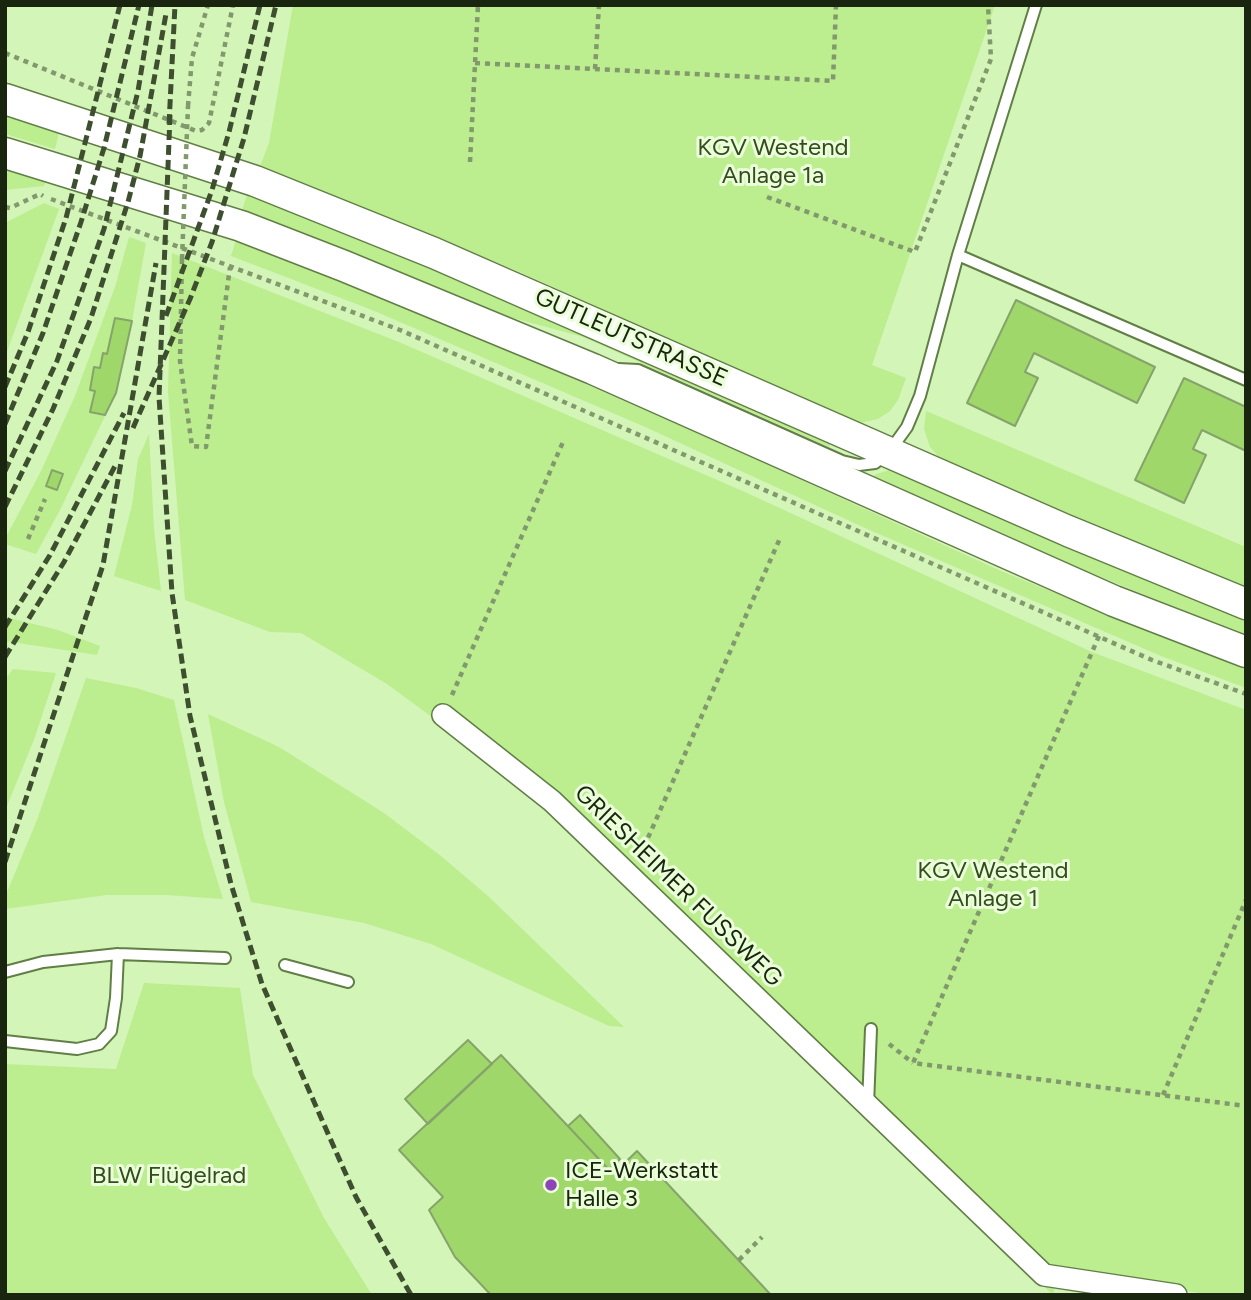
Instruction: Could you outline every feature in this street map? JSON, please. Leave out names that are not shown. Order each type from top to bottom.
[{"type":"main road","name":"GUTLEUTSTRASSE","points":[[5,99],[255,181],[409,242],[1068,531],[1246,604]]},
{"type":"main road","name":"GUTLEUTSTRASSE","points":[[5,153],[241,226],[593,369],[1114,601],[1246,652]]},
{"type":"street","name":"GRIESHEIMER FUSSWEG","points":[[443,716],[552,801],[1044,1275],[1176,1295]]},
{"type":"lane","points":[[593,369],[638,370],[842,461],[859,465],[875,463],[890,452],[907,427],[920,397],[958,255],[1036,5]]},
{"type":"lane","points":[[958,255],[1246,380]]},
{"type":"lane","points":[[5,1041],[77,1049],[99,1044],[111,1031],[117,998],[118,954]]},
{"type":"lane","points":[[5,972],[43,962],[118,954],[225,958]]},
{"type":"lane","points":[[285,965],[348,982]]},
{"type":"lane","points":[[867,1105],[871,1030]]},
{"type":"path","points":[[208,5],[192,58],[182,260],[180,361],[192,446],[206,447],[230,267]]},
{"type":"path","points":[[5,53],[196,131],[202,130],[209,123],[233,5]]},
{"type":"path","points":[[470,162],[478,5]]},
{"type":"path","points":[[595,69],[599,5]]},
{"type":"path","points":[[475,63],[833,81],[836,5]]},
{"type":"path","points":[[767,197],[915,252],[991,59],[988,5]]},
{"type":"path","points":[[5,207],[10,208],[40,194],[400,330],[1152,660],[1246,694]]},
{"type":"path","points":[[443,716],[563,442]]},
{"type":"path","points":[[28,539],[46,499]]},
{"type":"path","points":[[631,876],[781,536]]},
{"type":"path","points":[[913,1063],[1099,636]]},
{"type":"path","points":[[1163,1095],[1246,900]]},
{"type":"path","points":[[871,1030],[913,1063],[1246,1106]]},
{"type":"path","points":[[739,1260],[762,1237]]},
{"type":"green space","name":"KGV Westend Anlage 1a","points":[[293,5],[995,5],[872,365],[906,378],[898,400],[890,411],[878,419],[859,423],[513,269],[259,169],[269,143]]},
{"type":"green space","points":[[5,110],[60,128],[55,149],[5,134]]},
{"type":"green space","points":[[13,167],[48,176],[44,186],[5,190],[7,173]]},
{"type":"green space","points":[[247,195],[409,259],[832,440],[829,447],[583,337],[480,309],[241,213]]},
{"type":"green space","points":[[44,203],[59,209],[5,357],[5,223]]},
{"type":"green space","points":[[129,237],[146,243],[116,393],[36,554],[5,544],[5,539],[41,471],[75,396],[115,287]]},
{"type":"green space","points":[[236,240],[462,330],[1001,571],[1246,670],[1246,688],[1161,656],[865,528],[643,426],[372,310],[231,256]]},
{"type":"green space","name":"KGV Westend Anlage 1","points":[[172,253],[399,342],[745,492],[1092,652],[1246,710],[1246,1295],[1213,1295],[1121,1281],[1057,1267],[1053,1295],[547,807],[387,684],[301,633],[270,632],[185,600],[168,392]]},
{"type":"green space","points":[[926,411],[1246,547],[1246,590],[988,481],[939,457],[930,447],[924,429]]},
{"type":"green space","points":[[149,434],[154,529],[161,591],[114,576],[132,505],[138,459]]},
{"type":"green space","points":[[892,469],[1246,618],[1246,636],[1025,546],[874,480],[874,475]]},
{"type":"green space","points":[[5,617],[58,630],[100,646],[97,655],[5,641]]},
{"type":"green space","points":[[13,669],[56,673],[35,737],[5,811],[5,680]]},
{"type":"green space","points":[[86,678],[136,688],[174,700],[204,837],[223,899],[106,895],[5,909],[5,897],[37,820]]},
{"type":"green space","points":[[208,714],[279,747],[384,813],[488,896],[624,1027],[609,1026],[431,944],[364,923],[251,902],[224,802]]},
{"type":"green space","name":"BLW Flügelrad","points":[[144,983],[240,988],[253,1075],[324,1218],[372,1295],[5,1295],[5,1064],[116,1069]]},
{"type":"building","points":[[1016,300],[1155,367],[1137,403],[1034,353],[1025,372],[1038,378],[1015,426],[967,403]]},
{"type":"building","points":[[115,318],[132,321],[116,393],[105,415],[90,412],[95,391],[90,390],[94,367],[100,368],[103,353],[107,354]]},
{"type":"building","points":[[1184,378],[1246,407],[1246,451],[1202,430],[1193,449],[1206,455],[1184,503],[1135,480]]},
{"type":"building","points":[[52,470],[63,474],[57,490],[46,486]]},
{"type":"building","points":[[468,1040],[492,1064],[428,1124],[405,1099]]},
{"type":"building","name":"ICE-Werkstatt Halle 3","points":[[501,1055],[613,1174],[637,1151],[771,1295],[491,1295],[455,1257],[429,1210],[443,1197],[399,1150]]},
{"type":"building","points":[[580,1115],[620,1159],[609,1170],[568,1126]]},
{"type":"railway","points":[[5,387],[28,332],[66,218],[120,5]]},
{"type":"railway","points":[[5,424],[43,333],[81,222],[104,148],[139,5]]},
{"type":"railway","points":[[5,471],[57,361],[104,229],[138,91],[152,5]]},
{"type":"railway","points":[[169,124],[175,5]]},
{"type":"railway","points":[[166,316],[212,190],[260,5]]},
{"type":"railway","points":[[133,428],[212,242],[244,138],[276,5]]},
{"type":"railway","points":[[5,507],[53,409],[91,318],[140,156],[166,14]]},
{"type":"railway","points":[[170,115],[159,397],[172,593],[190,716],[231,884],[262,984],[356,1197],[411,1295]]},
{"type":"railway","points":[[5,862],[103,565],[156,263]]},
{"type":"railway","points":[[5,627],[50,555],[124,413]]},
{"type":"railway","points":[[5,657],[64,562],[115,466]]},
{"type":"place","name":"ICE-Werkstatt Halle 3","points":[[551,1185]]}]
